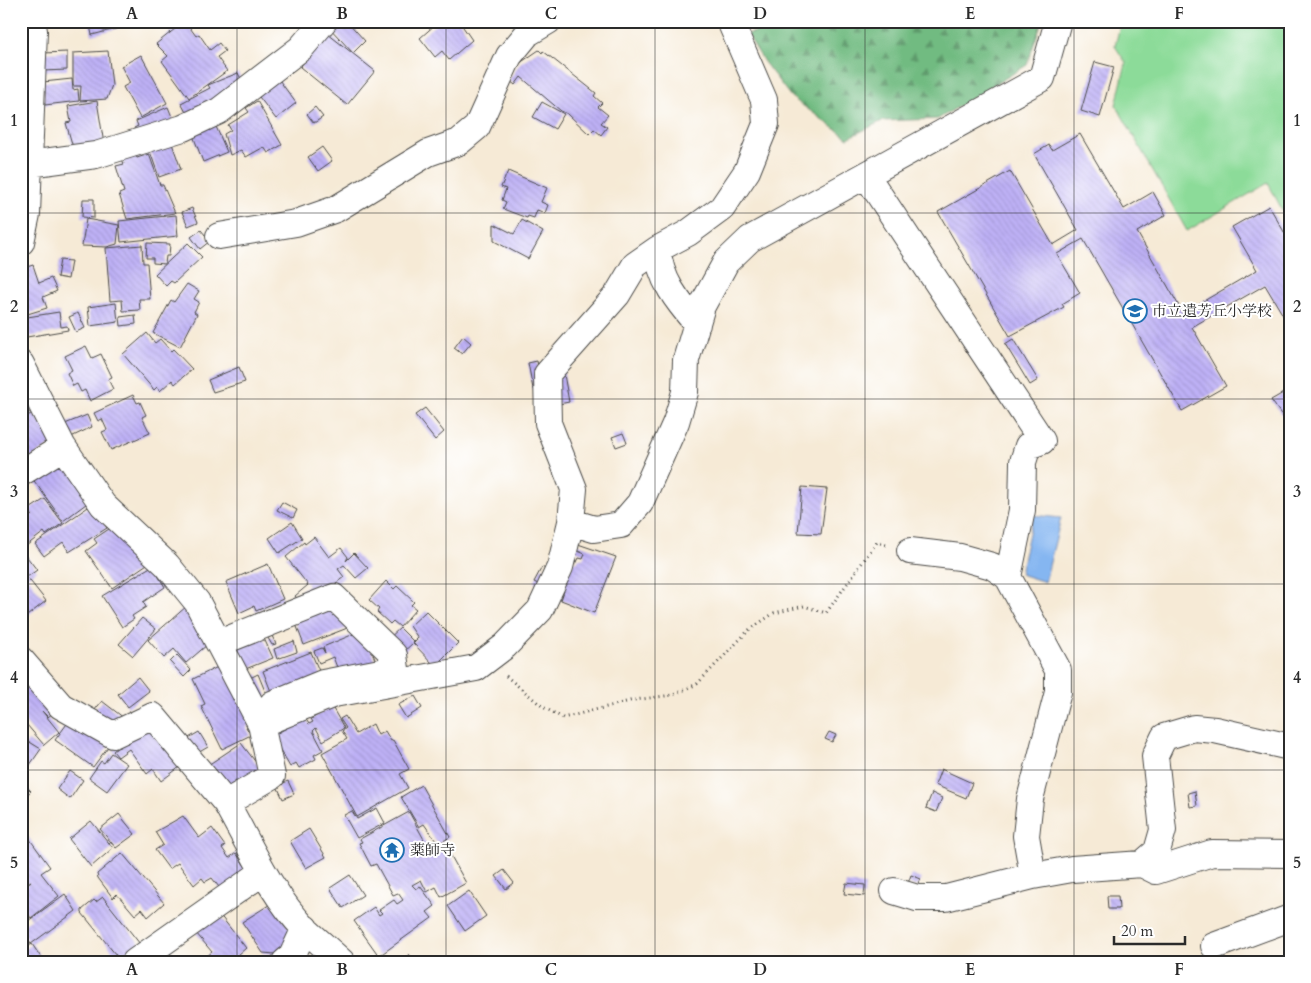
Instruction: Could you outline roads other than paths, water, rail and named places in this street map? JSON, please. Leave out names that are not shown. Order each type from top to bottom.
[{"type":"street","points":[[21,242],[27,214],[34,31],[32,21]]},
{"type":"street","points":[[29,164],[96,155],[184,128],[220,111],[301,48],[324,21]]},
{"type":"street","points":[[261,724],[334,694],[476,668],[505,646],[540,610],[560,567],[571,522],[574,489],[548,423],[547,374],[617,295],[635,265],[688,234],[722,208],[747,172],[766,124],[764,100],[730,21]]},
{"type":"street","points":[[571,522],[594,530],[621,525],[640,503],[676,422],[685,392],[686,360],[702,306],[726,262],[750,239],[1042,78],[1058,21]]},
{"type":"street","points":[[219,236],[296,223],[336,209],[428,153],[459,142],[476,127],[509,56],[529,25]]},
{"type":"street","points":[[866,175],[1042,441],[1028,446],[1023,462],[1022,510],[1008,576]]},
{"type":"street","points":[[658,250],[658,265],[677,301],[697,324]]},
{"type":"street","points":[[21,364],[63,448],[103,505],[167,565],[197,602],[261,724],[272,776],[226,803]]},
{"type":"street","points":[[21,472],[63,448]]},
{"type":"street","points":[[910,551],[960,557],[992,566],[1008,576],[1058,670],[1058,692],[1030,799],[1026,836],[1032,876]]},
{"type":"street","points":[[219,643],[334,597],[394,655],[396,669],[323,683],[272,704],[261,724]]},
{"type":"street","points":[[21,660],[61,706],[113,735],[153,716],[226,803],[263,872],[305,928],[342,962]]},
{"type":"street","points":[[1142,864],[1157,852],[1163,830],[1155,756],[1164,737],[1194,728],[1215,730],[1290,746]]},
{"type":"street","points":[[894,891],[917,898],[946,898],[1032,876],[1072,869],[1142,864],[1156,871],[1212,853],[1290,854]]},
{"type":"street","points":[[135,962],[263,872]]},
{"type":"street","points":[[1214,946],[1290,918]]},
{"type":"street","points":[[286,962],[292,956],[305,928]]},
{"type":"water","points":[[1033,515],[1061,518],[1045,582],[1020,574]]},
{"type":"place","name":"市立遺芳丘小学校","points":[[1135,311]]},
{"type":"place","name":"薬師寺","points":[[392,850]]}]
